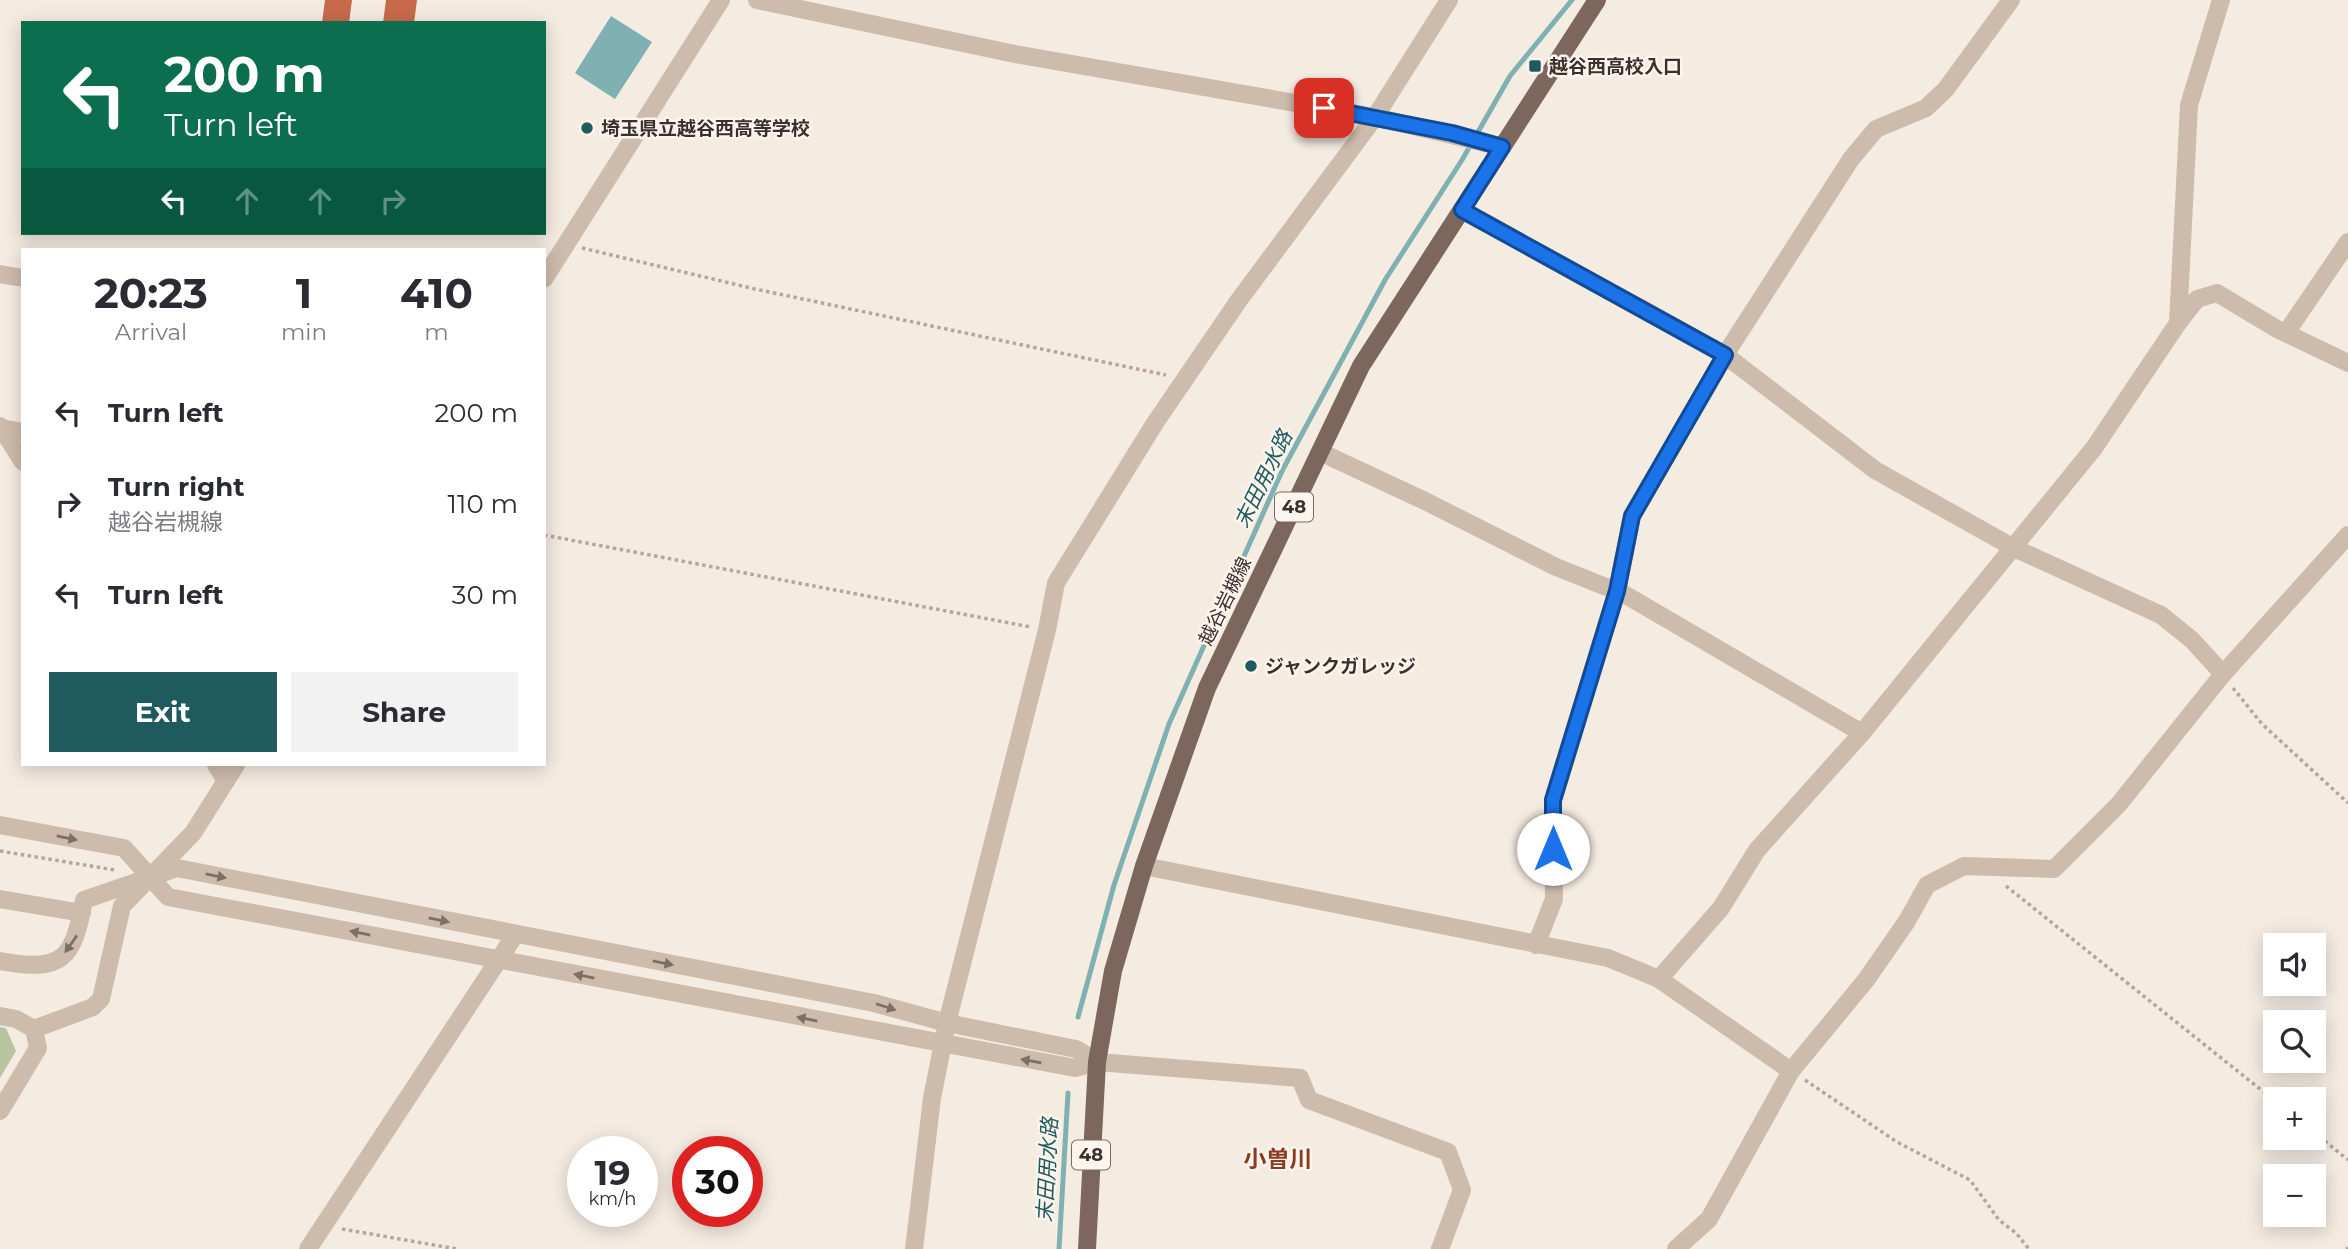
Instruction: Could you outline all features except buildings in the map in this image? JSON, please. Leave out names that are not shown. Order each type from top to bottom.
[{"type":"main road","name":"越谷岩槻線","points":[[1087,1249],[1097,1062],[1113,971],[1144,866],[1207,688],[1361,366],[1597,0]]},
{"type":"street","points":[[546,276],[722,0]]},
{"type":"street","points":[[757,0],[1015,54],[1375,117],[1502,147]]},
{"type":"street","points":[[915,1249],[932,1098],[947,1023],[1047,631],[1056,583],[1185,379],[1375,117],[1449,0]]},
{"type":"street","points":[[1536,945],[1554,899],[1553,800],[1617,591],[1632,516],[1725,355],[1851,159],[1876,129],[1926,108],[1946,89],[2011,0]]},
{"type":"street","points":[[2178,323],[2189,105],[2221,0]]},
{"type":"street","points":[[1462,210],[1725,355],[1875,470],[2014,548],[2161,615],[2192,640],[2222,674]]},
{"type":"street","points":[[2286,333],[2348,242]]},
{"type":"street","points":[[0,274],[21,278]]},
{"type":"street","points":[[1659,979],[1721,908],[1757,850],[1862,733],[2094,448],[2197,299],[2217,293],[2286,333],[2348,363]]},
{"type":"street","points":[[1,427],[21,432]]},
{"type":"street","points":[[1,427],[21,458]]},
{"type":"street","points":[[1320,452],[1556,567],[1617,591],[1862,733]]},
{"type":"street","points":[[1676,1249],[1709,1219],[1791,1071],[1866,980],[1907,921],[1927,885],[1964,866],[1980,864],[2054,869],[2119,804],[2222,674],[2348,535]]},
{"type":"street","points":[[217,766],[226,781]]},
{"type":"street","points":[[34,1029],[93,1007],[101,999],[122,906],[193,833],[235,766]]},
{"type":"street","points":[[0,825],[124,848],[168,897],[1075,1068],[1097,1062],[1300,1078],[1309,1100],[1448,1152],[1462,1190],[1440,1249]]},
{"type":"street","points":[[1144,866],[1608,958],[1659,979],[1791,1071]]},
{"type":"street","points":[[0,961],[26,966],[56,961],[77,938],[84,900],[177,868],[874,1003],[947,1023],[1076,1049],[1097,1062]]},
{"type":"street","points":[[0,899],[82,913]]},
{"type":"street","points":[[308,1249],[515,935]]},
{"type":"street","points":[[0,1016],[16,1019],[34,1029],[38,1048],[0,1111]]},
{"type":"path","points":[[566,244],[755,289],[1185,379]]},
{"type":"path","points":[[546,535],[1047,631]]},
{"type":"path","points":[[2222,674],[2262,724],[2348,803]]},
{"type":"path","points":[[0,851],[150,876]]},
{"type":"path","points":[[1980,864],[2263,1091]]},
{"type":"path","points":[[1791,1071],[1897,1142],[1970,1180],[1999,1220],[2016,1233],[2029,1249]]},
{"type":"path","points":[[2326,1142],[2348,1160]]},
{"type":"path","points":[[325,1226],[457,1249]]},
{"type":"green space","points":[[0,1027],[6,1028],[16,1051],[0,1078]]},
{"type":"water","points":[[611,16],[652,42],[615,99],[575,73]]},
{"type":"waterway","name":"末田用水路","points":[[1078,1017],[1114,885],[1169,724],[1282,471],[1385,280],[1462,160],[1510,76],[1572,0]]},
{"type":"waterway","name":"末田用水路","points":[[1059,1249],[1068,1093]]},
{"type":"place","name":"越谷西高校入口","points":[[1535,66]]},
{"type":"place","name":"埼玉県立越谷西高等学校","points":[[587,128]]},
{"type":"place","name":"ジャンクガレッジ","points":[[1251,666]]},
{"type":"district","name":"小曽川","points":[[1278,1159]]},
{"type":"route","points":[[1324,108],[1452,133],[1502,147],[1462,210],[1725,355],[1632,516],[1617,591],[1553,800],[1553,849]]}]
